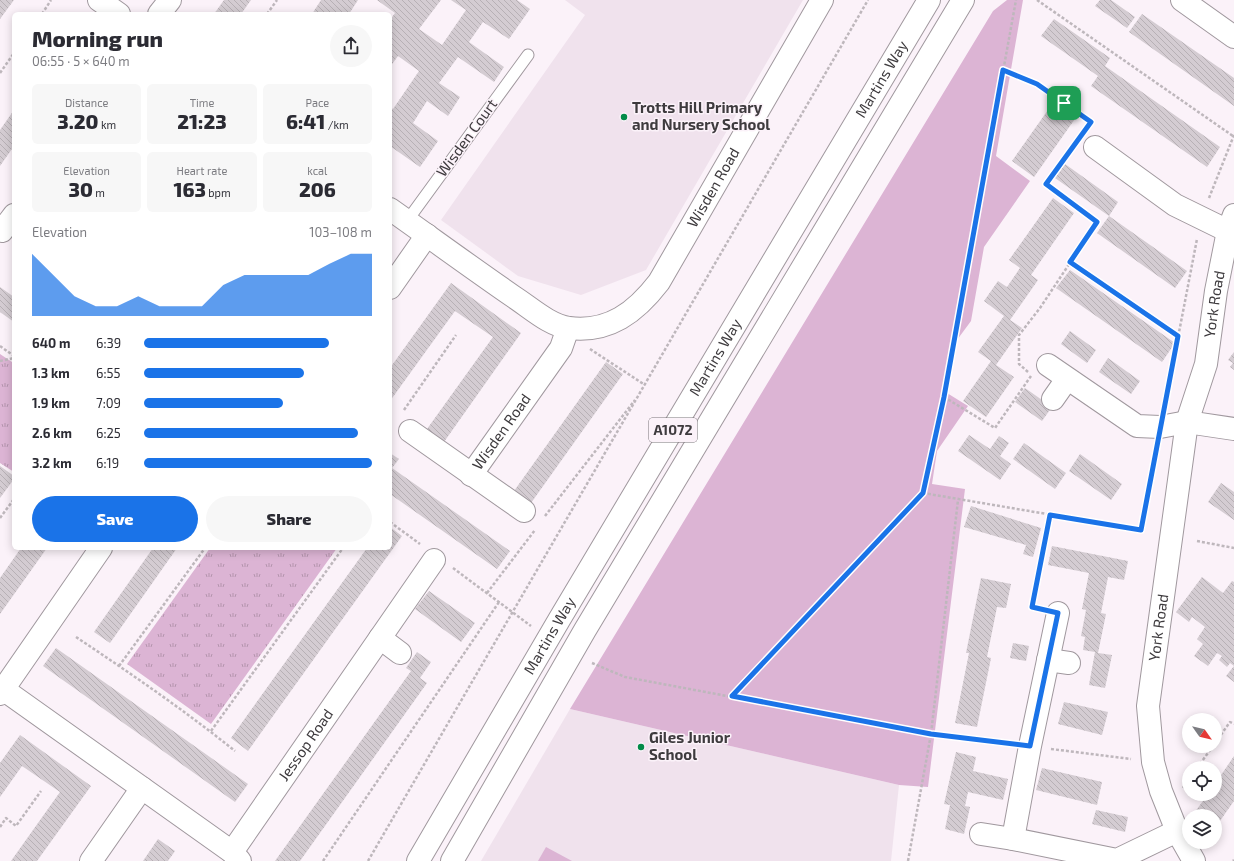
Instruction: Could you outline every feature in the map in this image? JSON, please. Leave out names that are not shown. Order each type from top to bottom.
[{"type":"street","points":[[99,0],[116,12]]},
{"type":"street","points":[[161,12],[170,0]]},
{"type":"street","name":"Wisden Road","points":[[398,215],[545,318],[567,331],[611,323],[623,318],[638,307],[659,282],[822,0]]},
{"type":"street","name":"Martins Way","points":[[418,861],[559,620],[930,0]]},
{"type":"street","name":"Martins Way","points":[[452,861],[585,630],[963,0]]},
{"type":"street","points":[[1182,0],[1234,37]]},
{"type":"street","name":"York Road","points":[[1086,139],[1115,172],[1202,218],[1232,226],[1216,291],[1206,364],[1187,422],[1148,706],[1154,762],[1161,791],[1177,831],[1194,861]]},
{"type":"street","points":[[392,285],[427,235]]},
{"type":"street","name":"Wisden Road","points":[[472,475],[561,348],[567,331]]},
{"type":"street","points":[[1048,365],[1137,426],[1160,427],[1187,422],[1234,429]]},
{"type":"street","points":[[1053,399],[1067,379]]},
{"type":"street","name":"Wisden Road","points":[[407,421],[472,475],[524,511]]},
{"type":"street","name":"Jessop Road","points":[[100,550],[1,690],[142,788],[236,856],[380,638],[434,560]]},
{"type":"street","points":[[1013,839],[1030,746],[1058,613]]},
{"type":"street","points":[[380,638],[400,653]]},
{"type":"street","points":[[1048,660],[1070,663]]},
{"type":"street","points":[[92,861],[142,788]]},
{"type":"street","points":[[981,834],[1117,860],[1177,831]]},
{"type":"lane","name":"Wisden Court","points":[[398,215],[528,55]]},
{"type":"path","points":[[43,12],[51,0]]},
{"type":"path","points":[[268,12],[277,0]]},
{"type":"path","points":[[368,861],[868,0]]},
{"type":"path","points":[[732,696],[923,493],[944,397],[1016,0]]},
{"type":"path","points":[[923,493],[1141,530],[1202,218],[1234,136],[1037,0]]},
{"type":"path","points":[[0,73],[12,56]]},
{"type":"path","points":[[944,397],[995,428],[1032,376],[1019,364],[1020,335],[1040,308],[1097,222],[1046,184],[1086,139],[1091,122],[1037,84],[1003,70]]},
{"type":"path","points":[[1070,262],[1178,336]]},
{"type":"path","points":[[567,331],[645,384]]},
{"type":"path","points":[[407,421],[456,336]]},
{"type":"path","points":[[0,346],[12,355]]},
{"type":"path","points":[[0,361],[12,358]]},
{"type":"path","points":[[545,517],[641,391]]},
{"type":"path","points":[[908,861],[931,734],[958,500]]},
{"type":"path","points":[[0,518],[12,502]]},
{"type":"path","points":[[1050,515],[1032,607],[1058,613]]},
{"type":"path","points":[[487,593],[535,530]]},
{"type":"path","points":[[1198,541],[1234,548]]},
{"type":"path","points":[[119,666],[204,550]]},
{"type":"path","points":[[211,732],[342,550]]},
{"type":"path","points":[[323,861],[499,602]]},
{"type":"path","points":[[513,612],[534,629]]},
{"type":"path","points":[[76,637],[119,666],[235,751]]},
{"type":"path","points":[[592,663],[625,676],[931,734],[1154,762]]},
{"type":"path","points":[[1222,733],[1230,722],[1234,724]]},
{"type":"path","points":[[0,827],[6,818],[16,826],[40,791]]},
{"type":"shaded area","name":"Trotts Hill Primary and Nursery School","points":[[565,0],[803,0],[646,270],[581,295],[518,276],[441,220],[585,15]]},
{"type":"shaded area","name":"Giles Junior School","points":[[570,709],[899,785],[891,861],[481,861]]},
{"type":"green space","points":[[1007,0],[1023,0],[996,156],[1030,181],[984,247],[971,321],[957,340],[947,393],[968,406],[937,451],[932,484],[965,489],[928,787],[899,785],[570,709],[993,11]]},
{"type":"green space","points":[[0,354],[12,362],[12,471],[0,463]]},
{"type":"green space","points":[[209,550],[336,550],[211,724],[127,664]]},
{"type":"green space","points":[[546,847],[572,861],[538,861]]},
{"type":"building","points":[[0,0],[14,0],[0,19]]},
{"type":"building","points":[[224,0],[251,0],[242,12],[215,12]]},
{"type":"building","points":[[321,0],[358,0],[350,12],[313,12]]},
{"type":"building","points":[[377,0],[441,0],[419,29],[442,45],[466,10],[451,0],[517,0],[530,9],[509,39],[483,22],[469,42],[504,67],[494,82],[458,57],[439,83],[460,97],[448,116],[427,101],[413,123],[438,141],[420,167],[392,147],[392,108],[393,109],[419,71],[398,56],[392,64],[392,17],[395,13]]},
{"type":"building","points":[[1100,0],[1111,0],[1135,17],[1127,28],[1095,6]]},
{"type":"building","points":[[1142,14],[1234,78],[1234,106],[1129,32]]},
{"type":"building","points":[[1054,19],[1110,58],[1105,66],[1220,147],[1207,167],[1091,86],[1098,76],[1041,36]]},
{"type":"building","points":[[1055,100],[1077,116],[1034,177],[1012,161]]},
{"type":"building","points":[[12,113],[12,149],[0,166],[0,130]]},
{"type":"building","points":[[1065,164],[1118,202],[1109,216],[1055,178]]},
{"type":"building","points":[[1053,198],[1074,213],[1031,275],[1038,280],[1010,320],[1022,328],[996,365],[1014,377],[986,417],[963,401],[991,361],[978,352],[1004,316],[984,301],[998,281],[1007,287],[1020,268],[1009,260]]},
{"type":"building","points":[[1109,216],[1187,271],[1175,288],[1097,233]]},
{"type":"building","points":[[1070,270],[1175,343],[1162,362],[1056,288]]},
{"type":"building","points":[[451,283],[521,333],[444,442],[427,429],[493,337],[455,311],[392,398],[392,365]]},
{"type":"building","points":[[0,287],[12,296],[12,321],[0,312]]},
{"type":"building","points":[[1070,331],[1096,350],[1087,363],[1061,344]]},
{"type":"building","points":[[1234,352],[1234,370],[1230,367],[1233,363],[1228,360]]},
{"type":"building","points":[[1108,358],[1140,381],[1131,394],[1099,372]]},
{"type":"building","points":[[606,362],[623,374],[531,503],[514,491]]},
{"type":"building","points":[[1025,388],[1052,407],[1042,421],[1015,402]]},
{"type":"building","points":[[969,435],[990,449],[999,436],[1009,443],[1000,456],[1011,464],[1000,480],[958,451]]},
{"type":"building","points":[[1024,443],[1066,473],[1055,489],[1013,459]]},
{"type":"building","points":[[392,454],[399,459],[392,468]]},
{"type":"building","points":[[1080,454],[1122,484],[1111,500],[1069,471]]},
{"type":"building","points":[[0,466],[12,475],[12,482],[0,498]]},
{"type":"building","points":[[392,468],[510,551],[497,569],[392,495]]},
{"type":"building","points":[[1221,483],[1234,492],[1234,520],[1208,502]]},
{"type":"building","points":[[971,506],[1041,528],[1033,557],[1023,554],[1026,545],[964,527]]},
{"type":"building","points":[[392,528],[402,536],[392,550]]},
{"type":"building","points":[[1052,546],[1128,561],[1124,580],[1108,577],[1101,613],[1106,614],[1098,653],[1112,655],[1105,688],[1089,685],[1095,652],[1083,650],[1085,637],[1081,636],[1086,610],[1082,609],[1089,573],[1048,565]]},
{"type":"building","points":[[20,550],[46,550],[0,614],[0,578]]},
{"type":"building","points":[[152,550],[176,550],[110,643],[94,632]]},
{"type":"building","points":[[366,550],[392,550],[248,751],[231,738]]},
{"type":"building","points":[[1202,577],[1223,593],[1232,581],[1234,582],[1234,666],[1230,663],[1227,667],[1219,660],[1222,656],[1217,653],[1208,666],[1194,656],[1203,644],[1197,639],[1205,627],[1192,617],[1189,622],[1176,612]]},
{"type":"building","points":[[981,578],[1011,584],[1006,608],[997,607],[987,657],[991,658],[977,727],[955,723],[969,653],[966,653]]},
{"type":"building","points":[[429,591],[475,623],[461,642],[415,609]]},
{"type":"building","points":[[1013,643],[1029,646],[1026,661],[1010,658]]},
{"type":"building","points":[[56,648],[248,784],[235,802],[43,666]]},
{"type":"building","points":[[417,652],[431,662],[420,678],[427,683],[300,861],[275,861],[411,671],[406,668]]},
{"type":"building","points":[[1234,666],[1234,682],[1226,676]]},
{"type":"building","points":[[1064,702],[1108,712],[1102,735],[1058,724]]},
{"type":"building","points":[[20,735],[91,786],[37,861],[11,861],[60,792],[22,766],[0,797],[0,763]]},
{"type":"building","points":[[956,752],[976,757],[973,771],[1008,779],[1003,800],[968,792],[965,806],[970,807],[964,834],[945,829],[950,805],[944,804]]},
{"type":"building","points":[[1234,756],[1234,801],[1222,818],[1222,809],[1197,809],[1203,801],[1222,801],[1222,774]]},
{"type":"building","points":[[1042,768],[1102,782],[1097,805],[1036,790]]},
{"type":"building","points":[[1096,810],[1128,817],[1125,832],[1092,824]]},
{"type":"building","points":[[158,839],[175,851],[168,861],[143,861]]},
{"type":"place","name":"Trotts Hill Primary and Nursery School","points":[[624,117]]},
{"type":"place","name":"Giles Junior School","points":[[641,747]]},
{"type":"route","points":[[1003,70],[1037,84],[1064,103],[1091,122],[1046,184],[1097,222],[1070,262],[1178,336],[1141,530],[1050,515],[1032,607],[1058,613],[1030,746],[931,734],[732,696],[923,493],[944,397],[1003,70]]}]
